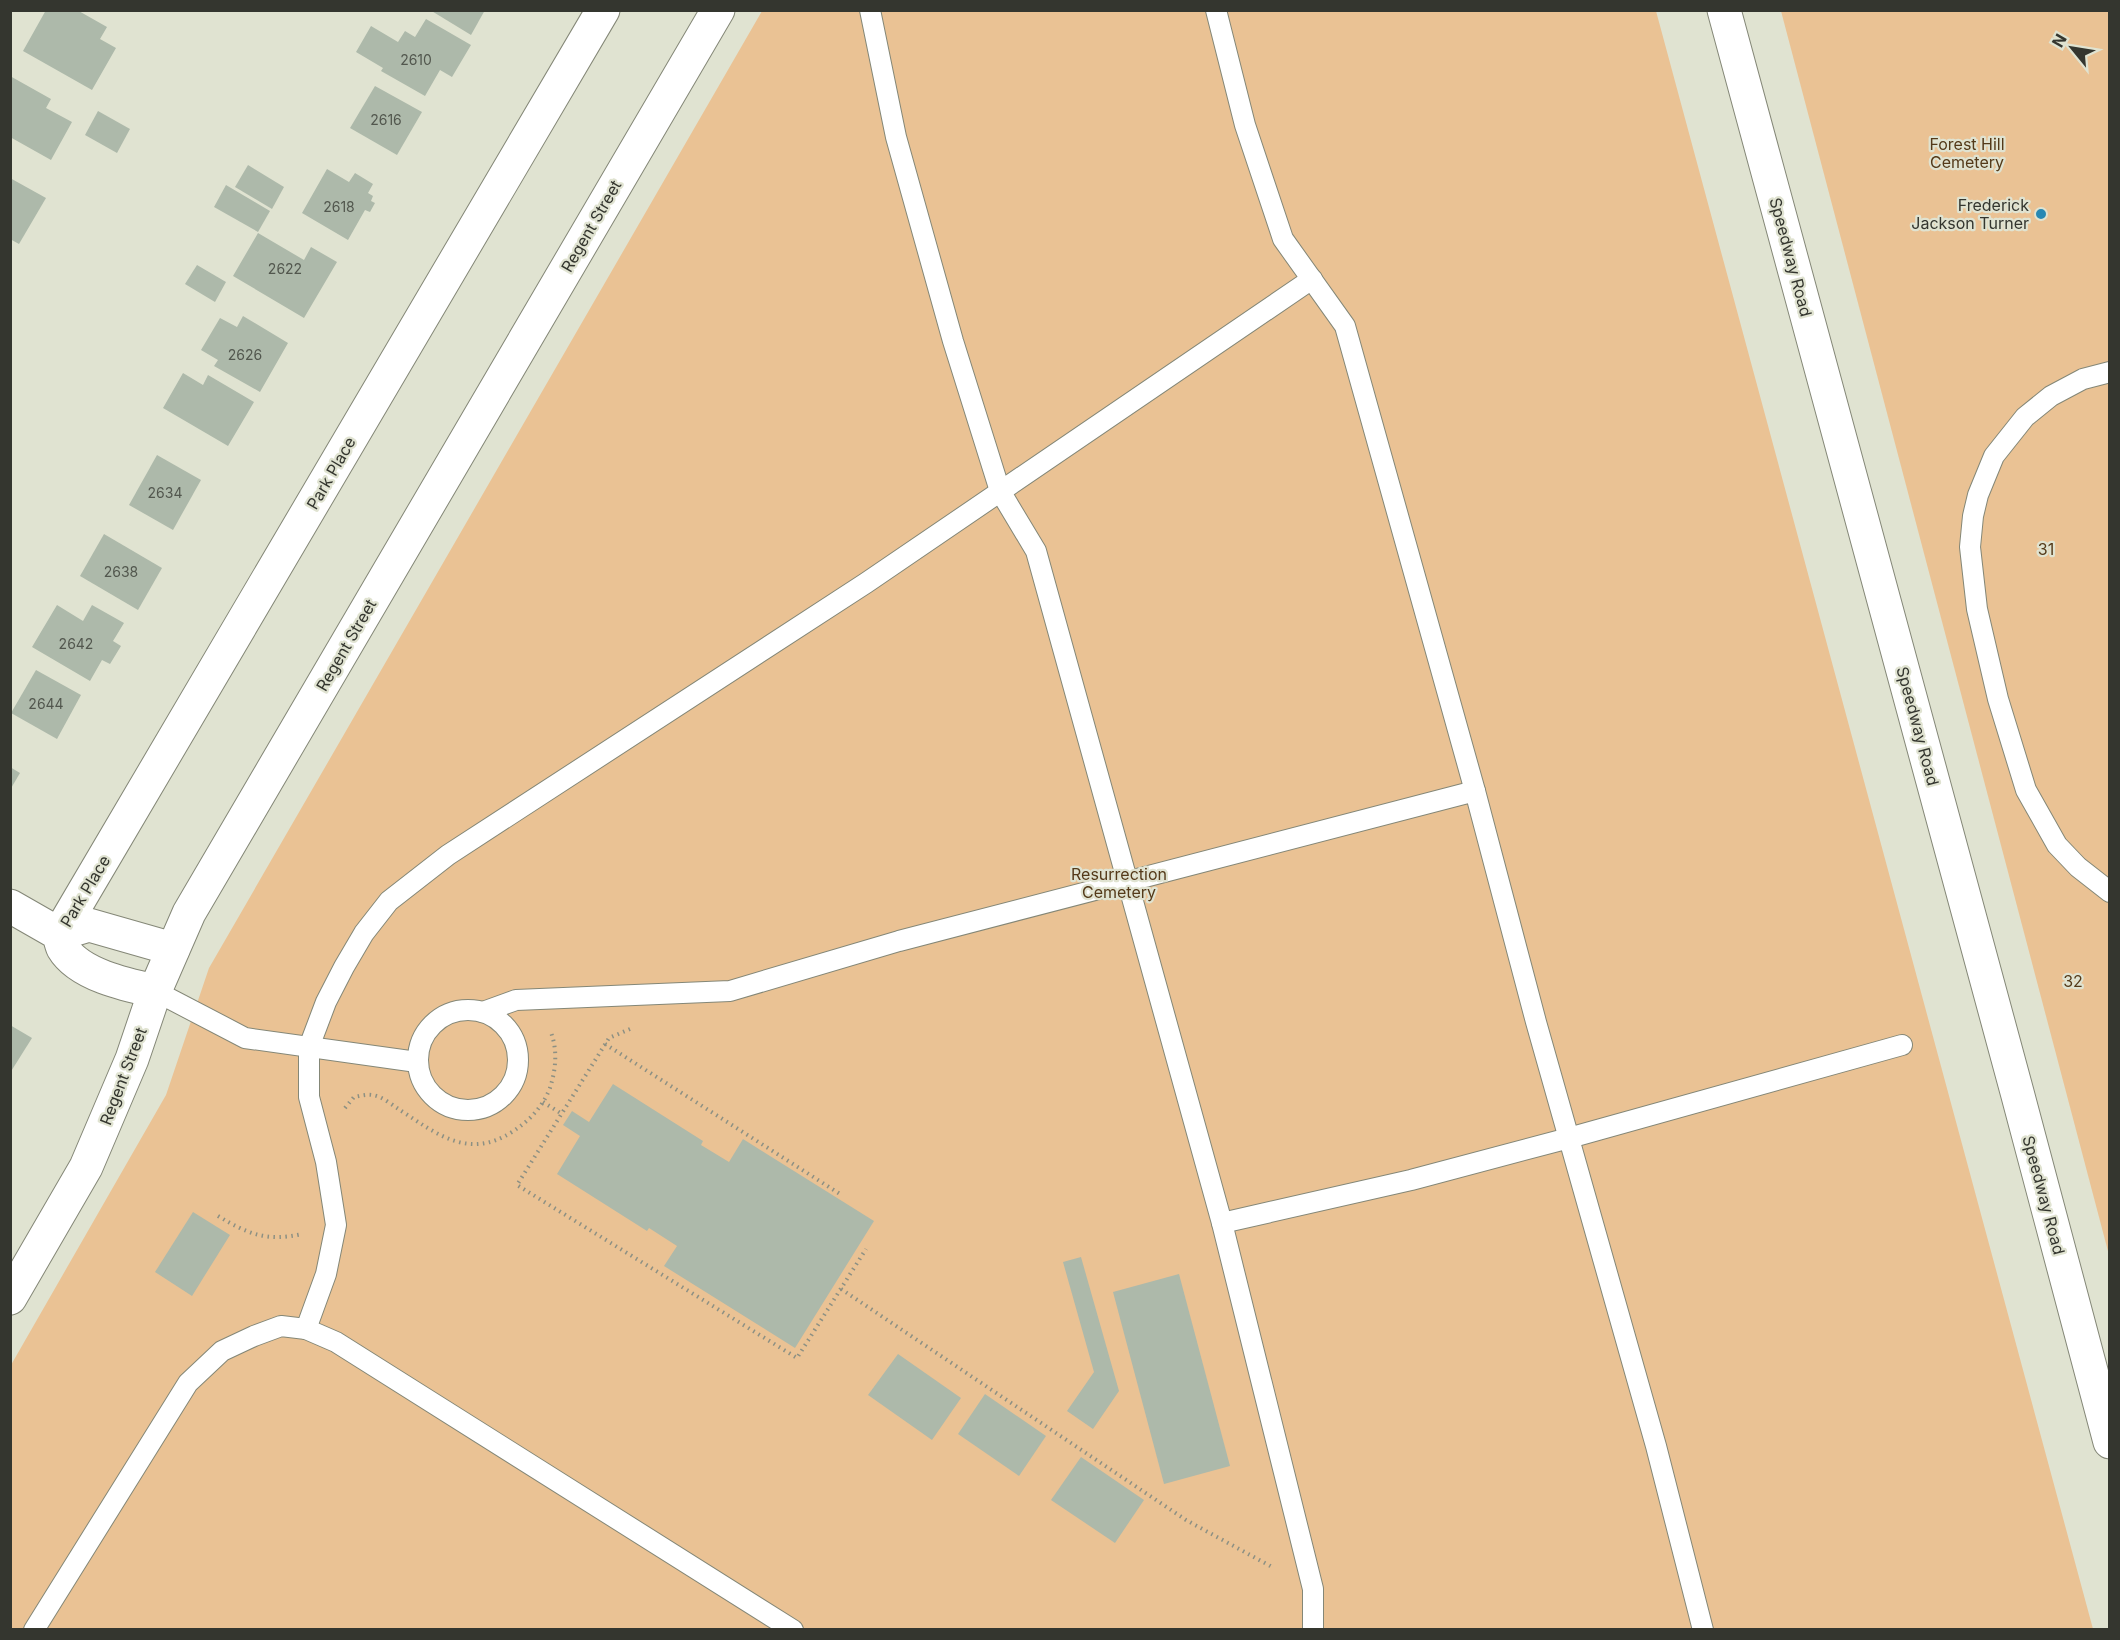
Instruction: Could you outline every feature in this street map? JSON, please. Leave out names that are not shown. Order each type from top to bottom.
[{"type":"street","name":"Park Place","points":[[59,934],[603,10]]},
{"type":"street","name":"Regent Street","points":[[10,1298],[86,1167],[132,1059],[155,991],[195,902],[718,10]]},
{"type":"street","name":"Speedway Road","points":[[1724,10],[2014,1080],[2109,1442]]},
{"type":"street","points":[[10,906],[59,934],[63,948],[78,964],[123,984],[155,991]]},
{"type":"street","points":[[59,934],[88,925],[173,949]]},
{"type":"lane","points":[[870,10],[896,137],[953,341],[1000,491],[1036,552],[1222,1223],[1313,1589],[1313,1629]]},
{"type":"lane","points":[[1216,10],[1245,125],[1283,238],[1345,326],[1475,791],[1533,1010],[1656,1446],[1703,1629]]},
{"type":"lane","points":[[306,1329],[326,1274],[336,1225],[323,1150],[309,1097],[309,1047],[326,1002],[344,967],[364,933],[389,901],[448,855],[856,590],[1312,279]]},
{"type":"lane","points":[[2109,372],[2083,379],[2051,396],[2025,417],[1994,456],[1978,495],[1970,547],[1977,609],[1998,699],[2026,790],[2057,845],[2078,867],[2109,892]]},
{"type":"lane","points":[[483,1012],[516,1000],[730,991],[899,941],[1475,791]]},
{"type":"lane","points":[[155,991],[245,1038],[417,1062]]},
{"type":"lane","points":[[456,1011],[483,1012],[504,1024],[513,1039],[518,1056],[516,1073],[509,1089],[485,1108],[470,1111],[454,1109],[440,1102],[428,1091],[420,1077],[417,1062],[420,1045],[428,1029],[440,1018],[456,1011]]},
{"type":"lane","points":[[1222,1223],[1412,1180],[1902,1045]]},
{"type":"lane","points":[[34,1629],[188,1383],[222,1351],[280,1326],[306,1329],[336,1342],[793,1629]]},
{"type":"path","points":[[669,994],[669,1012],[609,1038],[518,1185],[797,1358],[866,1249]]},
{"type":"path","points":[[323,1150],[344,1143],[342,1117],[345,1106],[354,1097],[364,1094],[382,1099],[443,1138],[467,1144],[486,1144],[504,1137],[523,1125],[537,1112],[543,1102],[554,1073],[556,1054],[553,1037],[536,999]]},
{"type":"path","points":[[605,1044],[840,1194]]},
{"type":"path","points":[[543,1102],[562,1114]]},
{"type":"path","points":[[218,1216],[242,1231],[270,1238],[304,1234],[334,1216]]},
{"type":"path","points":[[841,1289],[1186,1520],[1313,1589]]},
{"type":"green space","name":"Resurrection Cemetery","points":[[762,11],[1656,11],[2093,1629],[11,1630],[11,1365],[166,1095],[209,968]]},
{"type":"green space","name":"Forest Hill Cemetery","points":[[1781,11],[2109,11],[2109,1255]]},
{"type":"building","points":[[46,10],[77,10],[107,27],[100,39],[116,48],[92,90],[23,51]]},
{"type":"building","points":[[430,10],[485,10],[471,35]]},
{"type":"building","points":[[426,19],[471,45],[452,77],[440,70],[425,96],[381,71],[383,68],[356,52],[371,26],[398,42],[405,31],[415,37]]},
{"type":"building","points":[[10,76],[51,99],[46,108],[72,122],[51,160],[10,137]]},
{"type":"building","points":[[375,86],[422,112],[397,155],[350,128]]},
{"type":"building","points":[[98,111],[130,129],[117,153],[85,135]]},
{"type":"building","points":[[248,165],[284,187],[272,209],[235,187]]},
{"type":"building","points":[[327,169],[349,182],[355,173],[373,184],[368,193],[373,196],[371,201],[375,203],[370,212],[365,210],[348,240],[302,213]]},
{"type":"building","points":[[10,178],[46,198],[19,244],[10,239]]},
{"type":"building","points":[[226,185],[270,211],[258,232],[214,207]]},
{"type":"building","points":[[258,233],[304,260],[311,247],[337,262],[304,318],[233,276]]},
{"type":"building","points":[[197,265],[226,282],[215,302],[185,284]]},
{"type":"building","points":[[243,316],[288,343],[260,392],[214,366],[218,360],[201,350],[220,318],[237,327]]},
{"type":"building","points":[[183,373],[203,385],[208,375],[254,402],[228,446],[163,408]]},
{"type":"building","points":[[157,455],[201,480],[173,530],[129,505]]},
{"type":"building","points":[[104,534],[162,568],[138,610],[80,576]]},
{"type":"building","points":[[57,605],[83,621],[92,605],[124,623],[113,641],[121,646],[110,664],[102,660],[90,681],[32,647]]},
{"type":"building","points":[[36,670],[81,695],[57,739],[11,713]]},
{"type":"building","points":[[10,767],[20,773],[10,790]]},
{"type":"building","points":[[10,1025],[32,1038],[10,1073]]},
{"type":"building","points":[[613,1084],[703,1141],[701,1145],[729,1162],[743,1139],[874,1221],[795,1348],[664,1266],[677,1246],[649,1228],[647,1231],[557,1174],[580,1136],[563,1125],[572,1111],[589,1122]]},
{"type":"building","points":[[193,1212],[230,1235],[192,1296],[155,1272]]},
{"type":"building","points":[[1081,1257],[1119,1391],[1093,1429],[1067,1411],[1094,1372],[1063,1262]]},
{"type":"building","points":[[1179,1274],[1230,1466],[1164,1484],[1113,1292]]},
{"type":"building","points":[[898,1354],[961,1398],[932,1440],[868,1395]]},
{"type":"building","points":[[985,1394],[1046,1436],[1019,1476],[958,1434]]},
{"type":"building","points":[[1081,1457],[1144,1500],[1115,1543],[1051,1500]]},
{"type":"place","name":"Frederick Jackson Turner","points":[[2041,214]]},
{"type":"park label","name":"31","points":[[2046,549]]},
{"type":"park label","name":"32","points":[[2073,981]]}]
